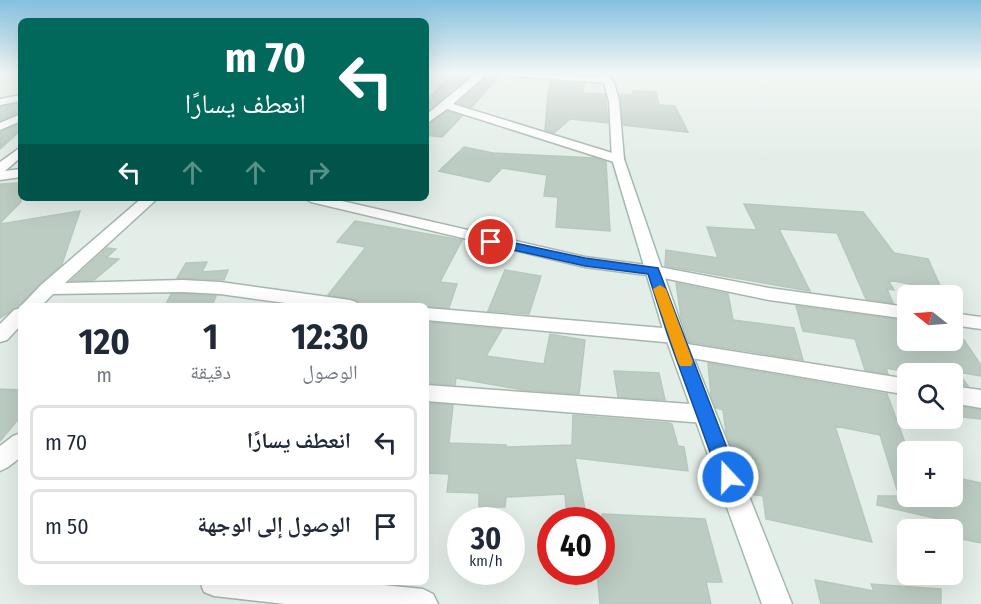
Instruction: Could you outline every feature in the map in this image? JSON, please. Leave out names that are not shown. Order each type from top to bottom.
[{"type":"street","points":[[429,119],[450,101]]},
{"type":"street","points":[[614,101],[618,159],[654,271],[704,414],[777,604]]},
{"type":"street","points":[[446,105],[618,159]]},
{"type":"street","points":[[0,127],[18,118]]},
{"type":"street","points":[[0,176],[18,173]]},
{"type":"street","points":[[33,303],[112,230],[148,201]]},
{"type":"street","points":[[323,201],[534,252],[585,262],[654,271],[769,294],[897,311]]},
{"type":"street","points":[[47,289],[183,286],[220,288],[328,303]]},
{"type":"street","points":[[429,314],[678,343],[897,385]]},
{"type":"street","points":[[0,335],[18,317]]},
{"type":"street","points":[[963,321],[981,323]]},
{"type":"street","points":[[429,393],[704,414]]},
{"type":"street","points":[[963,396],[981,399]]},
{"type":"street","points":[[0,442],[18,442]]},
{"type":"street","points":[[0,460],[18,445]]},
{"type":"street","points":[[242,585],[423,604]]},
{"type":"building","points":[[429,101],[439,101],[429,110]]},
{"type":"building","points":[[459,101],[477,101],[472,107],[457,103]]},
{"type":"building","points":[[547,101],[606,101],[608,123],[570,119],[554,133],[545,130]]},
{"type":"building","points":[[621,101],[658,101],[659,105],[675,106],[688,132],[623,125]]},
{"type":"building","points":[[18,104],[18,113],[0,121],[0,107]]},
{"type":"building","points":[[447,111],[462,116],[442,137],[429,135],[429,124]]},
{"type":"building","points":[[18,124],[18,133],[0,149],[0,132]]},
{"type":"building","points":[[464,147],[493,153],[595,158],[606,162],[610,231],[556,227],[558,197],[544,196],[547,175],[502,168],[489,182],[439,171]]},
{"type":"building","points":[[18,183],[18,201],[21,202],[0,223],[0,184]]},
{"type":"building","points":[[744,204],[863,212],[894,253],[928,259],[940,285],[915,285],[888,280],[894,290],[887,289],[893,303],[866,299],[837,233],[779,229],[810,291],[665,266],[666,250],[718,258],[707,227],[757,230]]},
{"type":"building","points":[[80,211],[62,264],[22,303],[18,303],[18,307],[0,318],[0,224]]},
{"type":"building","points":[[355,221],[462,240],[440,282],[457,284],[449,308],[429,308],[429,303],[359,303],[357,300],[328,295],[366,247],[337,242]]},
{"type":"building","points":[[107,248],[116,249],[106,258],[119,259],[94,280],[71,281]]},
{"type":"building","points":[[207,262],[202,272],[228,270],[224,280],[177,278],[186,263]]},
{"type":"building","points":[[505,270],[541,276],[529,314],[488,311]]},
{"type":"building","points":[[676,283],[728,294],[733,320],[794,328],[803,360],[690,342],[681,317]]},
{"type":"building","points":[[171,294],[216,296],[213,303],[166,303]]},
{"type":"building","points":[[796,306],[897,319],[897,351],[963,351],[964,340],[981,365],[981,376],[963,373],[963,363],[897,363],[897,370],[886,368],[888,374],[865,370],[855,339],[803,331]]},
{"type":"building","points":[[429,322],[502,329],[486,356],[544,364],[550,334],[585,340],[579,394],[523,390],[456,378],[455,385],[429,383]]},
{"type":"building","points":[[708,363],[887,394],[897,421],[897,429],[900,429],[904,441],[897,441],[897,490],[880,435],[835,426],[872,542],[766,519],[763,496],[750,494],[746,474],[742,473],[726,433],[723,410],[716,408],[711,396]]},
{"type":"building","points":[[614,371],[659,373],[665,400],[618,397]]},
{"type":"building","points":[[0,389],[18,390],[18,420],[0,441]]},
{"type":"building","points":[[429,403],[453,405],[449,443],[506,445],[506,447],[572,445],[573,415],[669,423],[672,424],[678,446],[684,447],[688,471],[575,458],[584,507],[566,507],[565,494],[506,497],[505,507],[479,507],[479,493],[447,492],[449,474],[429,473]]},
{"type":"building","points":[[963,407],[981,410],[981,419],[963,417]]},
{"type":"building","points":[[963,479],[981,483],[981,543],[963,539],[963,519],[939,519],[877,505],[878,496],[897,496],[897,507],[963,507]]},
{"type":"building","points":[[615,515],[705,519],[722,582],[706,582],[711,604],[600,604],[598,585],[615,585]]},
{"type":"building","points":[[815,580],[874,591],[871,584],[941,589],[941,604],[821,604]]},
{"type":"slow traffic","points":[[660,289],[685,362]]},
{"type":"route","points":[[491,242],[585,262],[654,271],[675,336],[728,477]]}]
